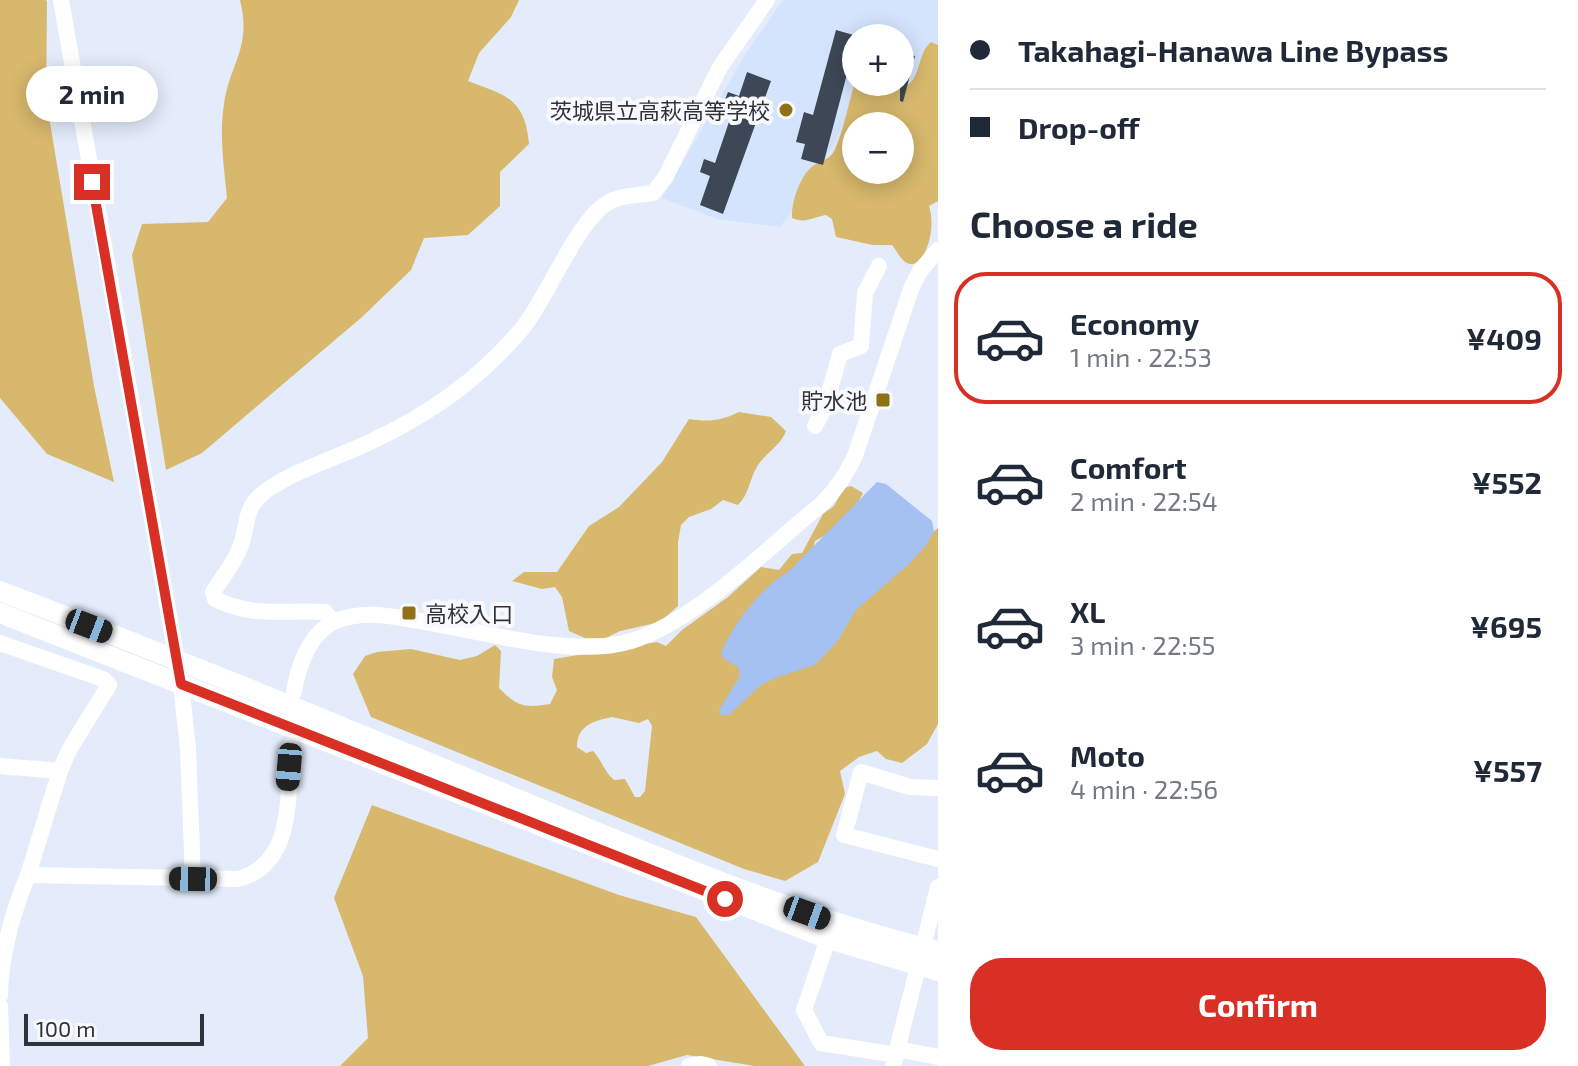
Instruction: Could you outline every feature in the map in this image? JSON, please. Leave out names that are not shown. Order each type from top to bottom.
[{"type":"main road","points":[[0,591],[177,660],[570,830]]},
{"type":"main road","points":[[0,613],[728,892],[828,939],[926,955]]},
{"type":"main road","points":[[728,892],[848,927],[926,955],[938,971]]},
{"type":"street","points":[[61,0],[181,684],[188,749],[193,879]]},
{"type":"street","points":[[333,622],[325,612],[267,614],[251,612],[215,599],[213,592],[236,557],[248,513],[256,500],[272,485],[374,441],[459,391],[484,371],[525,326],[591,218],[610,201],[653,193],[665,178],[720,67],[767,0]]},
{"type":"street","points":[[294,692],[306,651],[333,622],[370,615],[392,616],[571,647],[602,647],[651,633],[698,606],[834,493],[855,456],[911,289],[920,271],[938,250]]},
{"type":"street","points":[[879,266],[865,293],[861,346],[872,359],[879,384]]},
{"type":"street","points":[[815,426],[825,407],[840,354],[861,346]]},
{"type":"street","points":[[0,643],[103,679],[109,685],[83,724],[60,771],[28,875],[13,911],[0,974],[0,995]]},
{"type":"street","points":[[28,875],[193,879],[251,876],[274,858],[284,830],[291,745]]},
{"type":"street","points":[[0,766],[60,771]]},
{"type":"street","points":[[938,788],[910,787],[861,772],[844,835],[938,859]]},
{"type":"street","points":[[896,1056],[926,955],[938,887]]},
{"type":"street","points":[[828,939],[804,1010],[821,1043],[896,1056],[938,1057]]},
{"type":"street","points":[[0,1006],[2,1066]]},
{"type":"street","points":[[689,1066],[709,1066]]},
{"type":"shaded area","points":[[0,0],[47,2],[46,99],[94,386],[114,482],[47,454],[0,398]]},
{"type":"shaded area","points":[[240,0],[519,0],[511,17],[479,53],[468,81],[511,100],[523,117],[529,144],[500,172],[500,206],[468,235],[424,238],[411,270],[362,317],[202,453],[166,470],[132,255],[142,224],[208,222],[227,198],[222,128],[227,89],[242,43]]},
{"type":"shaded area","name":"茨城県立高萩高等学校","points":[[783,0],[938,0],[938,53],[914,79],[914,24],[842,24],[842,96],[895,96],[855,112],[842,112],[842,125],[815,180],[780,227],[717,219],[662,198],[746,53]]},
{"type":"shaded area","points":[[931,42],[938,45],[938,201],[929,206],[931,228],[926,249],[916,263],[910,264],[902,260],[892,245],[873,245],[836,237],[832,219],[826,215],[801,220],[792,218],[792,212],[804,176],[834,151],[842,128],[842,184],[914,184],[914,112],[847,112],[851,96],[914,96],[914,78],[921,57]]},
{"type":"shaded area","points":[[739,412],[771,417],[786,431],[781,441],[758,465],[738,505],[723,500],[711,509],[689,517],[681,525],[678,606],[660,622],[620,631],[606,638],[585,638],[569,631],[562,597],[555,587],[542,589],[512,581],[524,572],[557,572],[589,526],[619,507],[662,462],[689,419],[714,420]]},
{"type":"shaded area","points":[[851,486],[863,493],[848,522],[815,541],[813,549],[932,533],[938,528],[938,724],[927,744],[902,763],[886,759],[877,751],[859,757],[840,771],[845,794],[818,862],[785,881],[744,869],[371,717],[353,674],[365,656],[411,649],[460,660],[477,656],[495,645],[501,651],[499,688],[522,705],[550,704],[557,690],[552,677],[554,659],[657,642],[666,646],[761,567],[779,570],[792,554],[802,553],[823,514],[834,506],[844,488]],"holes":[[[612,717],[639,723],[648,719],[652,726],[645,791],[640,797],[635,797],[625,779],[614,780],[593,751],[586,753],[577,747],[583,729],[593,722]]]},
{"type":"shaded area","points":[[372,805],[619,895],[696,917],[805,1066],[755,1066],[687,1055],[648,1066],[340,1066],[368,1038],[363,976],[334,898]]},
{"type":"water","points":[[877,482],[886,484],[932,521],[934,532],[925,547],[856,610],[837,642],[815,665],[761,685],[729,715],[720,715],[719,710],[740,676],[738,667],[721,654],[740,620],[758,597],[787,573]]},
{"type":"building","points":[[836,30],[842,32],[842,93],[823,165],[801,159],[805,144],[796,142],[804,112],[813,115]]},
{"type":"building","points":[[747,72],[771,81],[723,214],[700,205],[710,176],[700,172],[704,159],[715,163],[731,116],[720,112],[728,92],[739,96]]},
{"type":"place","name":"茨城県立高萩高等学校","points":[[786,110]]},
{"type":"place","name":"貯水池","points":[[883,400]]},
{"type":"place","name":"高校入口","points":[[409,613]]},
{"type":"route","points":[[92,182],[181,684],[725,899]]}]
